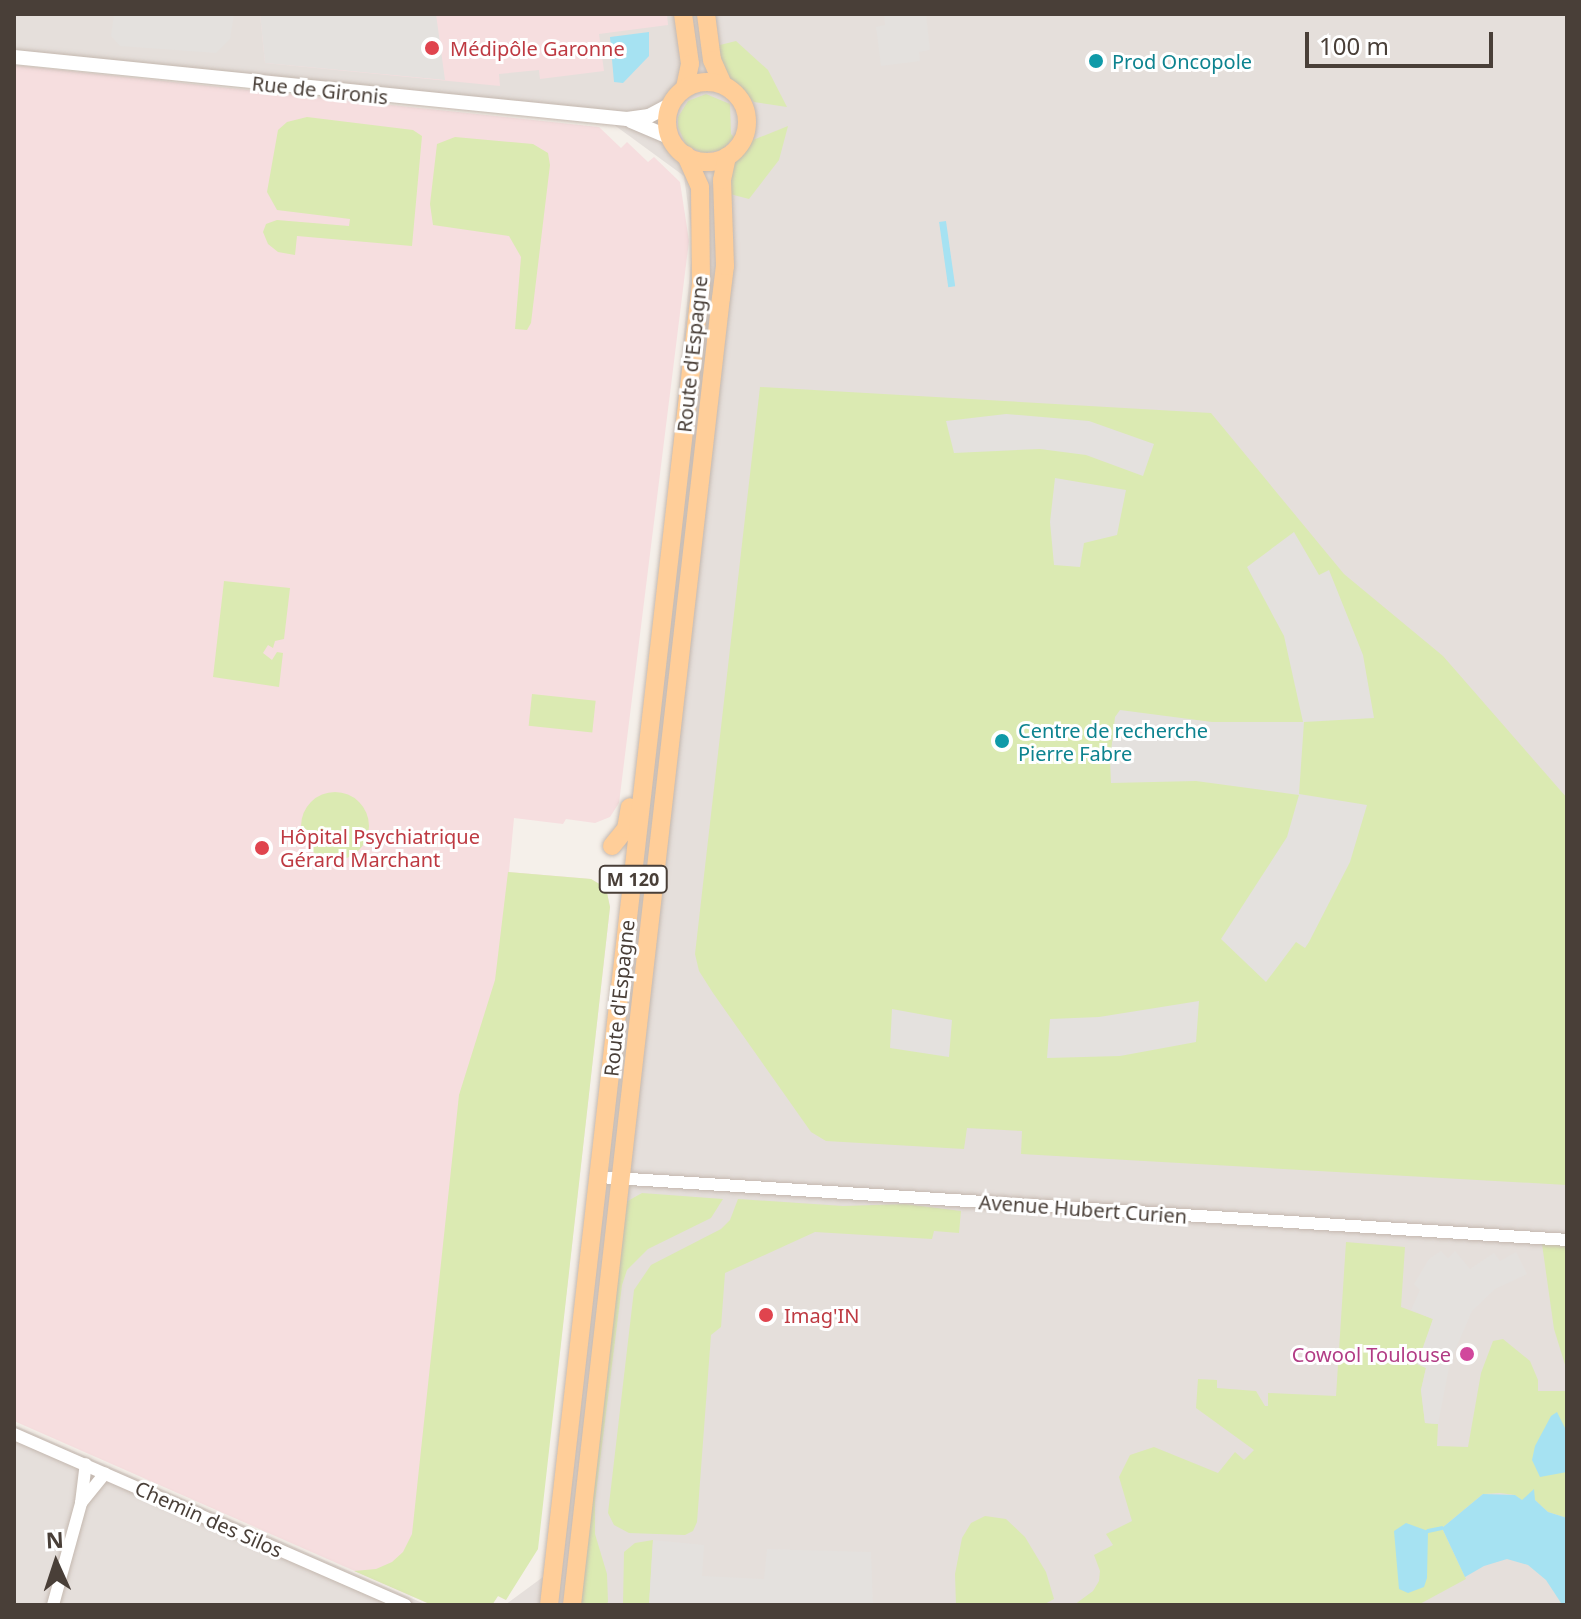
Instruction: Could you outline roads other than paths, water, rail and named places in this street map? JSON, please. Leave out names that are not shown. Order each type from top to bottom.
[{"type":"main road","points":[[683,14],[690,64],[685,88],[672,104],[668,118],[671,138],[686,155],[702,161],[727,157],[737,148],[747,124],[741,100],[723,85],[712,60],[706,14]]},
{"type":"main road","points":[[685,88],[704,82],[723,85]]},
{"type":"main road","name":"Route d'Espagne","points":[[549,1605],[701,283],[700,187],[686,155]]},
{"type":"main road","name":"Route d'Espagne","points":[[572,1605],[723,287],[722,180],[727,157]]},
{"type":"main road","points":[[612,846],[626,829],[635,772],[650,719]]},
{"type":"street","name":"Rue de Gironis","points":[[14,57],[627,119],[649,116],[672,104]]},
{"type":"street","name":"Rue de Gironis","points":[[627,119],[671,138]]},
{"type":"street","name":"Avenue Hubert Curien","points":[[599,1177],[1567,1240]]},
{"type":"street","name":"Chemin des Silos","points":[[14,1434],[405,1605]]},
{"type":"street","points":[[53,1605],[81,1503],[86,1464]]},
{"type":"street","points":[[81,1503],[105,1473]]},
{"type":"water","points":[[649,32],[649,56],[623,83],[614,82],[610,37]]},
{"type":"water","points":[[946,221],[955,286],[948,287],[939,222]]},
{"type":"water","points":[[1557,1412],[1567,1432],[1567,1472],[1540,1477],[1532,1460],[1535,1446],[1551,1416]]},
{"type":"water","points":[[1534,1489],[1535,1500],[1548,1512],[1567,1518],[1567,1603],[1561,1603],[1546,1580],[1528,1565],[1507,1559],[1484,1566],[1465,1577],[1442,1528],[1483,1494],[1515,1495],[1522,1500]]},
{"type":"water","points":[[1406,1523],[1428,1531],[1427,1578],[1424,1587],[1408,1593],[1399,1589],[1394,1531]]},
{"type":"waterway","points":[[1428,1531],[1442,1528]]},
{"type":"place","name":"Médipôle Garonne","points":[[432,48]]},
{"type":"place","name":"Prod Oncopole","points":[[1096,61]]},
{"type":"place","name":"Centre de recherche Pierre Fabre","points":[[1002,741]]},
{"type":"place","name":"Hôpital Psychiatrique Gérard Marchant","points":[[262,848]]},
{"type":"place","name":"Imag'IN","points":[[766,1315]]},
{"type":"place","name":"Cowool Toulouse","points":[[1467,1354]]}]
